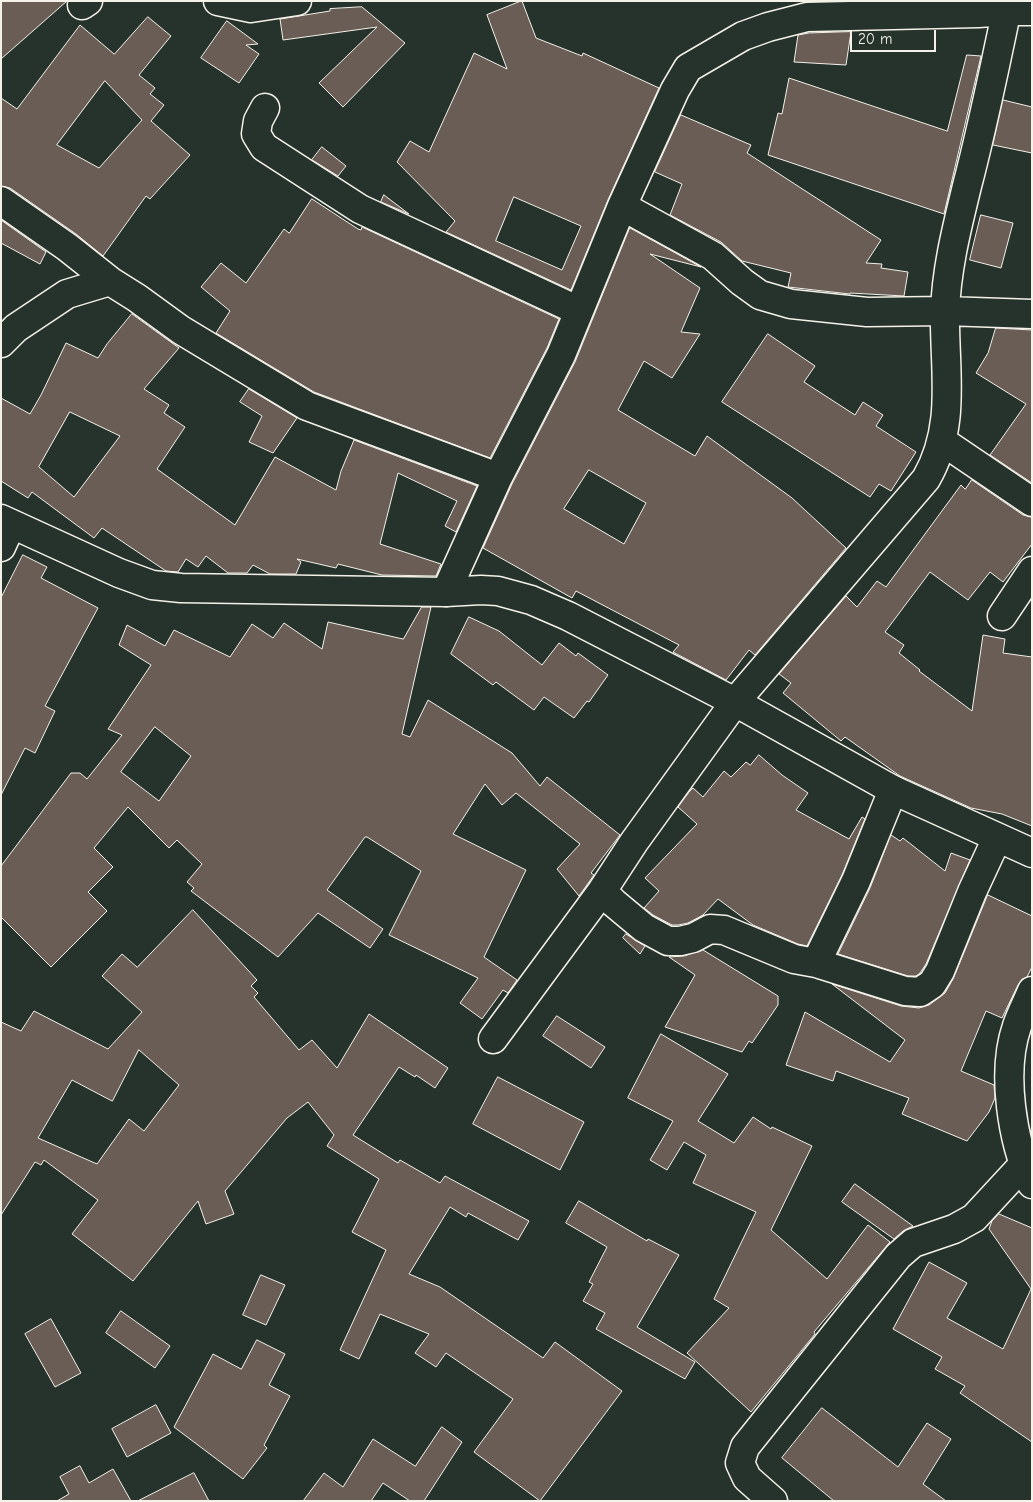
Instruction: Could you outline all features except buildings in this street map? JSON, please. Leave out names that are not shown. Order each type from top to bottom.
[{"type":"street","points":[[218,1],[251,8],[297,1]]},
{"type":"street","points":[[446,592],[498,477],[561,355],[622,206],[675,90],[688,68],[744,36],[768,27],[807,17],[978,13],[1015,8],[984,120],[960,216],[951,264],[945,311],[948,409],[942,441],[934,464],[926,479],[735,702],[634,842],[602,891],[493,1039]]},
{"type":"street","points":[[265,108],[258,121],[256,134],[264,147],[287,162],[360,209],[578,311]]},
{"type":"street","points":[[1,201],[67,247],[110,281],[181,330],[307,406],[498,477]]},
{"type":"street","points":[[622,206],[713,256],[742,282],[760,294],[791,304],[867,312],[945,311],[1032,314]]},
{"type":"street","points":[[1,343],[16,328],[67,294],[110,281]]},
{"type":"street","points":[[942,441],[1032,502]]},
{"type":"street","points":[[5,530],[152,585],[181,588],[446,592],[481,590],[498,591],[531,600],[599,631],[735,702],[893,790],[1032,853]]},
{"type":"street","points":[[1002,616],[1032,571]]},
{"type":"street","points":[[816,963],[856,881],[893,790]]},
{"type":"street","points":[[602,891],[644,928],[668,941],[694,938],[710,929],[724,930],[794,959],[816,963],[905,991],[920,992],[932,984],[947,955],[972,892],[997,838]]},
{"type":"street","points":[[774,1501],[747,1478],[740,1462],[746,1447],[898,1256],[912,1243],[954,1228],[974,1218],[1027,1174],[1011,1107],[1010,1064],[1016,1028],[1032,991]]}]
